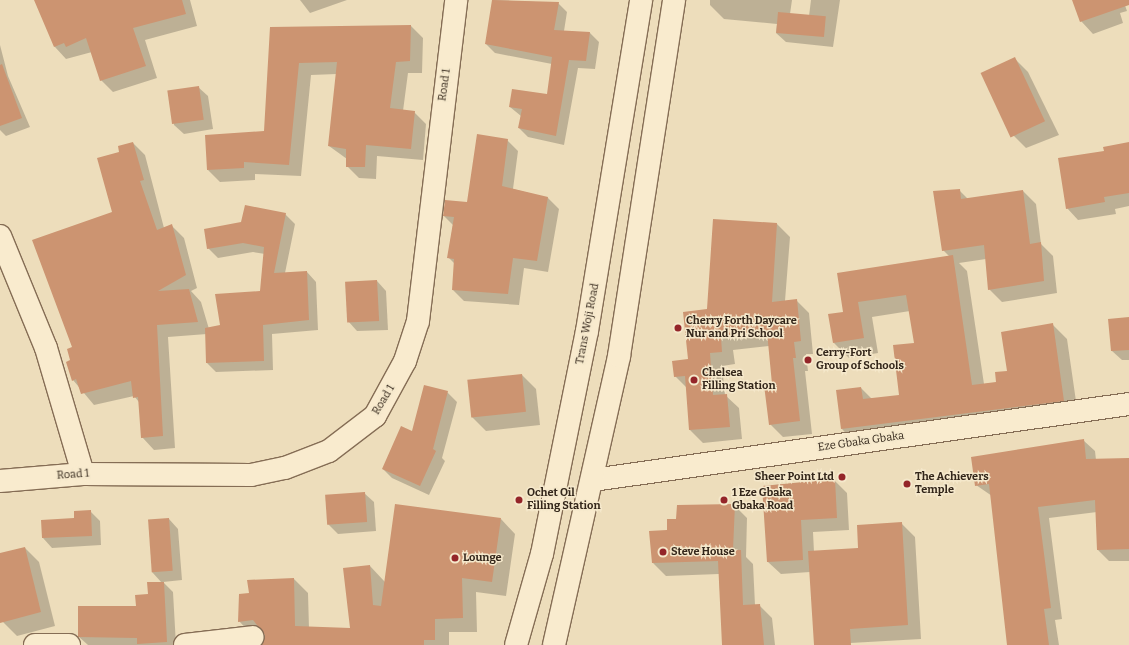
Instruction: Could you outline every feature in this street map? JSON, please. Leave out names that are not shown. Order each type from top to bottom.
[{"type":"street","name":"Road 1","points":[[0,482],[83,474],[251,475],[285,468],[329,451],[375,416],[405,361],[418,321],[456,0]]},
{"type":"street","name":"Trans Woji Road","points":[[516,645],[542,554],[587,332],[641,0]]},
{"type":"street","points":[[554,645],[593,480],[619,356],[674,0]]},
{"type":"street","points":[[633,55],[666,58]]},
{"type":"street","points":[[0,236],[46,348],[83,474]]},
{"type":"street","name":"Eze Gbaka Gbaka","points":[[593,480],[1129,404]]},
{"type":"street","points":[[184,645],[253,637]]},
{"type":"street","points":[[35,645],[69,645]]},
{"type":"building","points":[[34,0],[182,0],[186,14],[133,28],[146,66],[100,81],[86,38],[66,47],[64,43],[54,47]]},
{"type":"building","points":[[492,0],[559,2],[554,30],[590,32],[586,61],[569,60],[556,136],[518,128],[522,109],[509,107],[512,89],[547,94],[552,57],[485,44]]},
{"type":"building","points":[[1072,0],[1129,0],[1129,5],[1080,22]]},
{"type":"building","points":[[778,12],[826,16],[824,37],[776,33]]},
{"type":"building","points":[[411,25],[410,61],[396,62],[390,108],[415,111],[411,149],[366,145],[365,167],[346,167],[346,149],[328,146],[337,62],[299,63],[289,165],[244,162],[244,168],[207,170],[205,135],[264,131],[270,27]]},
{"type":"building","points":[[1015,57],[1045,121],[1011,137],[981,73]]},
{"type":"building","points":[[2,64],[22,118],[0,126],[0,65]]},
{"type":"building","points":[[199,86],[204,120],[172,124],[167,90]]},
{"type":"building","points":[[477,134],[508,139],[502,186],[548,197],[537,261],[513,258],[508,294],[452,290],[454,259],[447,258],[454,217],[443,216],[445,200],[467,202]]},
{"type":"building","points":[[133,142],[144,180],[140,181],[157,230],[172,224],[186,275],[158,291],[189,289],[198,322],[157,325],[163,436],[141,438],[138,397],[133,398],[131,381],[81,394],[76,379],[72,381],[66,362],[70,360],[67,349],[72,347],[32,240],[112,212],[97,158],[119,152],[118,146]]},
{"type":"building","points":[[1129,142],[1129,193],[1104,197],[1105,202],[1066,209],[1058,158],[1104,151],[1103,147]]},
{"type":"building","points":[[960,189],[961,199],[1023,190],[1030,244],[1041,242],[1044,281],[988,290],[984,245],[942,251],[933,191]]},
{"type":"building","points":[[245,205],[286,213],[274,273],[307,271],[309,320],[263,325],[264,361],[206,363],[205,328],[220,325],[215,294],[260,291],[264,247],[243,243],[207,249],[204,229],[241,222]]},
{"type":"building","points":[[713,219],[777,223],[772,302],[797,299],[801,341],[794,342],[796,358],[793,358],[800,421],[769,425],[764,385],[772,384],[767,332],[721,337],[722,352],[710,353],[713,395],[727,394],[730,427],[689,430],[685,376],[674,377],[672,361],[688,359],[683,312],[707,309]]},
{"type":"building","points":[[953,255],[972,385],[996,382],[995,372],[1007,371],[1001,332],[1053,323],[1064,401],[841,429],[836,390],[861,387],[863,399],[899,395],[893,345],[914,343],[906,295],[858,302],[864,338],[833,343],[828,314],[843,312],[837,273]]},
{"type":"building","points":[[377,280],[379,321],[347,323],[345,282]]},
{"type":"building","points":[[1129,317],[1129,350],[1111,351],[1108,319]]},
{"type":"building","points":[[522,374],[526,412],[471,418],[467,380]]},
{"type":"building","points":[[424,385],[448,391],[433,449],[436,451],[420,486],[382,469],[401,426],[412,431]]},
{"type":"building","points":[[1084,439],[1086,459],[1129,458],[1129,549],[1097,550],[1095,500],[1038,507],[1051,608],[1044,609],[1049,645],[1007,645],[989,484],[975,486],[971,457]]},
{"type":"building","points":[[835,479],[837,518],[801,520],[803,560],[767,562],[762,486]]},
{"type":"building","points":[[365,492],[367,522],[327,525],[325,495]]},
{"type":"building","points":[[395,504],[501,518],[492,582],[462,578],[463,618],[435,619],[435,640],[424,640],[424,645],[262,645],[265,635],[253,620],[238,622],[239,594],[249,593],[247,580],[294,578],[295,626],[350,628],[343,568],[370,565],[373,605],[381,606]]},
{"type":"building","points":[[735,504],[733,550],[741,550],[743,605],[760,604],[764,645],[722,645],[718,561],[652,563],[649,531],[667,530],[667,519],[676,519],[677,505]]},
{"type":"building","points":[[91,510],[92,536],[42,538],[41,520],[74,518],[74,511]]},
{"type":"building","points":[[169,518],[173,571],[152,572],[148,519]]},
{"type":"building","points":[[902,522],[908,625],[850,629],[851,645],[814,645],[808,551],[858,548],[857,525]]},
{"type":"building","points":[[25,547],[41,612],[0,623],[0,553]]},
{"type":"building","points":[[147,582],[164,582],[167,642],[137,644],[137,638],[78,637],[78,606],[136,606],[135,595],[148,594]]},
{"type":"place","name":"Cherry Forth Daycare Nur and Pri School","points":[[678,328]]},
{"type":"place","name":"Cerry-Fort Group of Schools","points":[[808,360]]},
{"type":"place","name":"Chelsea Filling Station","points":[[694,380]]},
{"type":"place","name":"Sheer Point Ltd","points":[[842,477]]},
{"type":"place","name":"The Achievers Temple","points":[[907,484]]},
{"type":"place","name":"Ochet Oil Filling Station","points":[[519,500]]},
{"type":"place","name":"1 Eze Gbaka Gbaka Road","points":[[724,500]]},
{"type":"place","name":"Steve House","points":[[663,552]]},
{"type":"place","name":"Lounge","points":[[455,558]]}]
